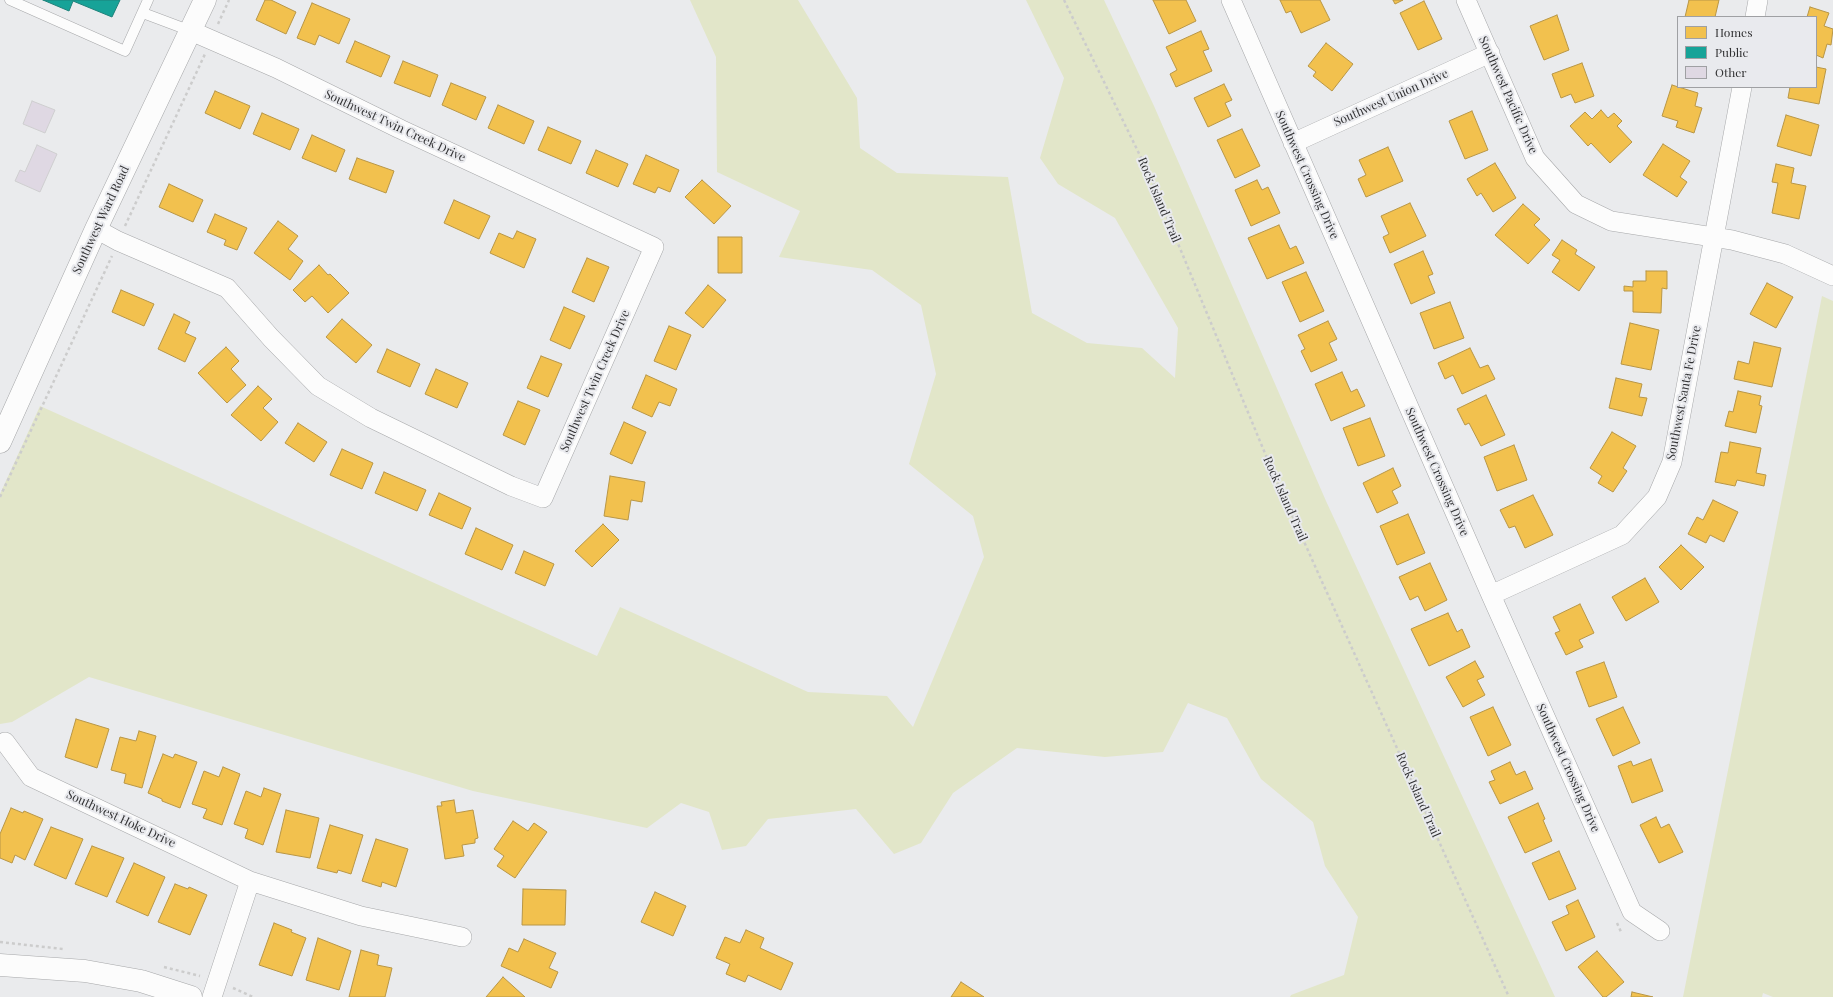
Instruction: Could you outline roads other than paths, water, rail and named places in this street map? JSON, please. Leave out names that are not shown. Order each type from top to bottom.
[{"type":"main road","name":"Southwest Ward Road","points":[[0,442],[96,229],[205,0]]},
{"type":"main road","points":[[0,965],[85,971],[142,981],[192,997]]},
{"type":"street","name":"Southwest Crossing Drive","points":[[1231,0],[1632,912],[1660,931]]},
{"type":"street","name":"Southwest Pacific Drive","points":[[1466,0],[1535,158],[1576,204],[1611,221],[1714,237]]},
{"type":"street","points":[[1755,16],[1758,0]]},
{"type":"street","name":"Southwest Twin Creek Drive","points":[[96,229],[118,241],[228,288],[270,338],[318,386],[371,418],[511,486],[543,498],[654,247],[400,129],[276,68],[191,31]]},
{"type":"street","name":"Southwest Union Drive","points":[[1293,142],[1490,53]]},
{"type":"street","name":"Southwest Santa Fe Drive","points":[[1491,594],[1622,535],[1657,497],[1672,462],[1742,88]]},
{"type":"street","points":[[1714,237],[1732,240],[1791,256],[1833,276]]},
{"type":"street","name":"Southwest Hoke Drive","points":[[5,742],[31,776],[250,881],[360,916],[462,937]]},
{"type":"street","points":[[212,997],[250,881]]},
{"type":"lane","points":[[10,0],[125,51],[148,0]]},
{"type":"lane","points":[[143,13],[191,31]]}]
